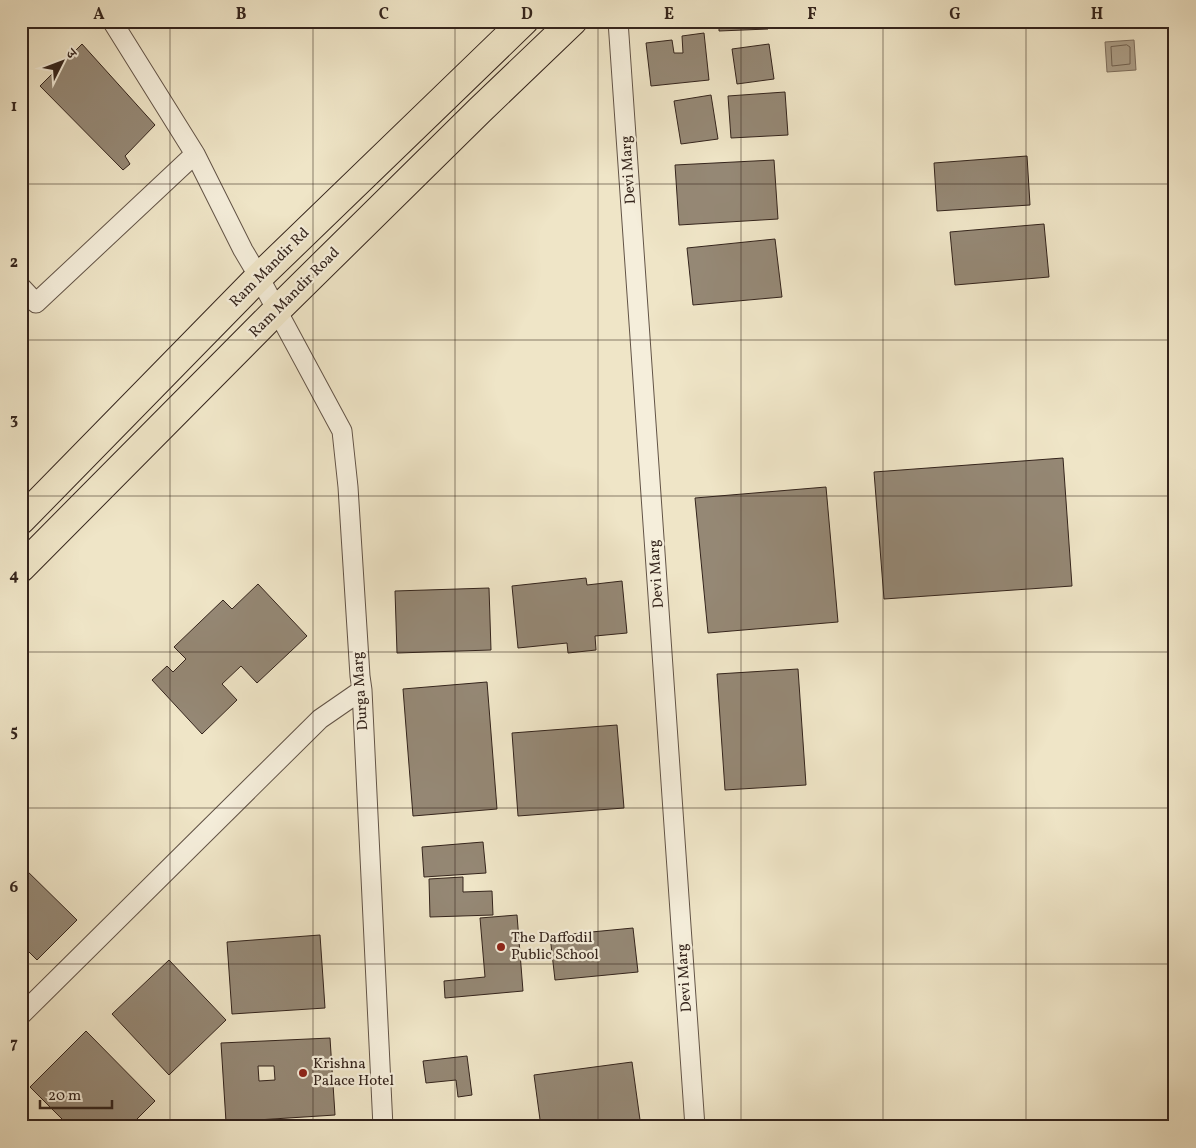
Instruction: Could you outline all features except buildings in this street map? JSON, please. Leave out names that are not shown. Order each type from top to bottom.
[{"type":"main road","name":"Ram Mandir Rd","points":[[21,520],[260,277],[524,21]]},
{"type":"main road","name":"Ram Mandir Road","points":[[21,568],[277,310],[573,21]]},
{"type":"street","name":"Durga Marg","points":[[112,21],[195,154],[243,250],[260,277],[342,431],[348,487],[362,690],[383,1127]]},
{"type":"street","name":"Devi Marg","points":[[618,21],[695,1127]]},
{"type":"street","points":[[21,286],[36,303],[195,154]]},
{"type":"street","points":[[21,1015],[320,719],[362,690]]},
{"type":"water","points":[[1134,40],[1136,70],[1107,72],[1105,42]]},
{"type":"place","name":"The Daffodil Public School","points":[[501,947]]},
{"type":"place","name":"Krishna Palace Hotel","points":[[303,1073]]}]
